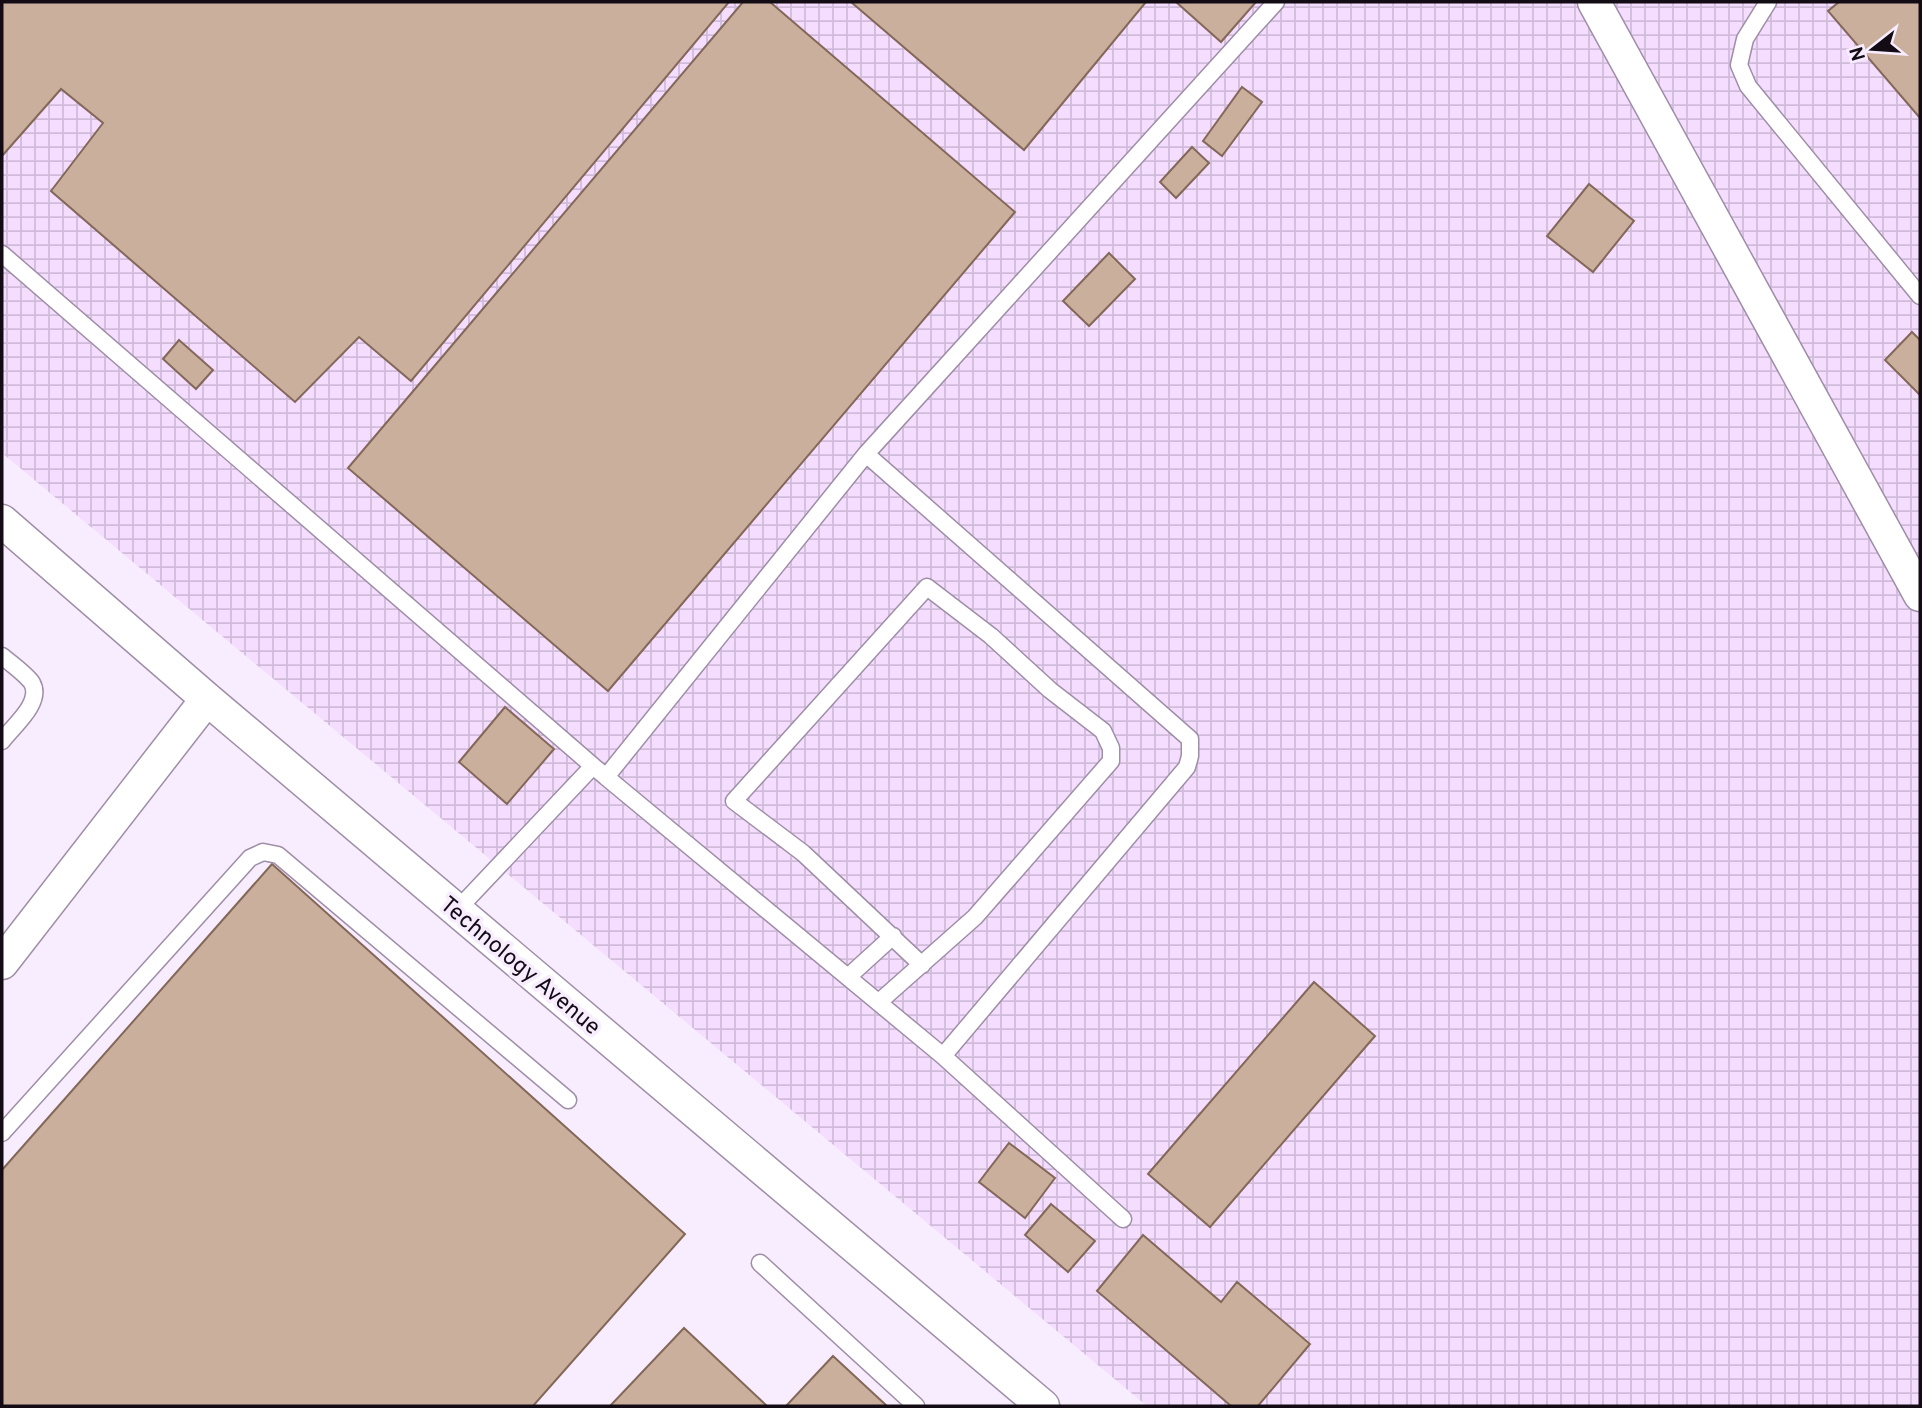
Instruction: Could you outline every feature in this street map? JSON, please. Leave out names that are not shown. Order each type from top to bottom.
[{"type":"street","points":[[1594,2],[1920,595]]},
{"type":"street","name":"Technology Avenue","points":[[2,521],[1026,1401]]},
{"type":"street","points":[[2,963],[207,699]]},
{"type":"lane","points":[[606,777],[866,454],[1276,2]]},
{"type":"lane","points":[[1768,2],[1745,39],[1739,65],[1748,86],[1920,296]]},
{"type":"lane","points":[[2,254],[593,766],[943,1056],[1124,1219]]},
{"type":"lane","points":[[866,454],[1190,739],[1187,767],[943,1056]]},
{"type":"lane","points":[[880,1002],[922,965],[975,917],[1111,761],[1111,748],[1103,732],[1050,690],[991,636],[927,587],[734,801],[803,853],[922,965]]},
{"type":"lane","points":[[2,656],[32,683],[34,694],[30,706],[2,741]]},
{"type":"lane","points":[[457,910],[593,766]]},
{"type":"lane","points":[[2,1133],[250,858],[263,852],[278,855],[568,1100]]},
{"type":"lane","points":[[849,976],[893,936]]},
{"type":"lane","points":[[760,1263],[916,1406]]},
{"type":"shaded area","points":[[2,2],[1920,2],[1920,1406],[1147,1406],[2,453]]},
{"type":"building","points":[[2,2],[729,2],[411,381],[359,337],[295,402],[51,191],[103,123],[61,89],[2,156]]},
{"type":"building","points":[[743,2],[770,2],[1015,212],[608,691],[348,468]]},
{"type":"building","points":[[851,2],[1146,2],[1024,150]]},
{"type":"building","points":[[1176,2],[1256,2],[1221,42]]},
{"type":"building","points":[[1839,2],[1920,2],[1920,118],[1828,11]]},
{"type":"building","points":[[1242,87],[1262,102],[1222,156],[1203,141]]},
{"type":"building","points":[[1192,147],[1209,163],[1176,198],[1160,182]]},
{"type":"building","points":[[1589,184],[1634,221],[1593,272],[1547,236]]},
{"type":"building","points":[[1109,253],[1135,279],[1089,326],[1063,301]]},
{"type":"building","points":[[1912,332],[1920,340],[1920,395],[1885,360]]},
{"type":"building","points":[[179,340],[213,370],[196,389],[163,359]]},
{"type":"building","points":[[505,707],[554,749],[507,804],[459,762]]},
{"type":"building","points":[[272,864],[685,1234],[533,1406],[2,1406],[2,1170]]},
{"type":"building","points":[[1314,982],[1375,1036],[1210,1227],[1148,1174]]},
{"type":"building","points":[[1009,1143],[1055,1178],[1025,1218],[979,1182]]},
{"type":"building","points":[[1051,1204],[1095,1241],[1068,1272],[1025,1235]]},
{"type":"building","points":[[1143,1235],[1221,1302],[1237,1282],[1310,1344],[1258,1406],[1231,1406],[1097,1291]]},
{"type":"building","points":[[684,1328],[767,1406],[610,1406]]},
{"type":"building","points":[[833,1356],[887,1406],[786,1406]]}]
